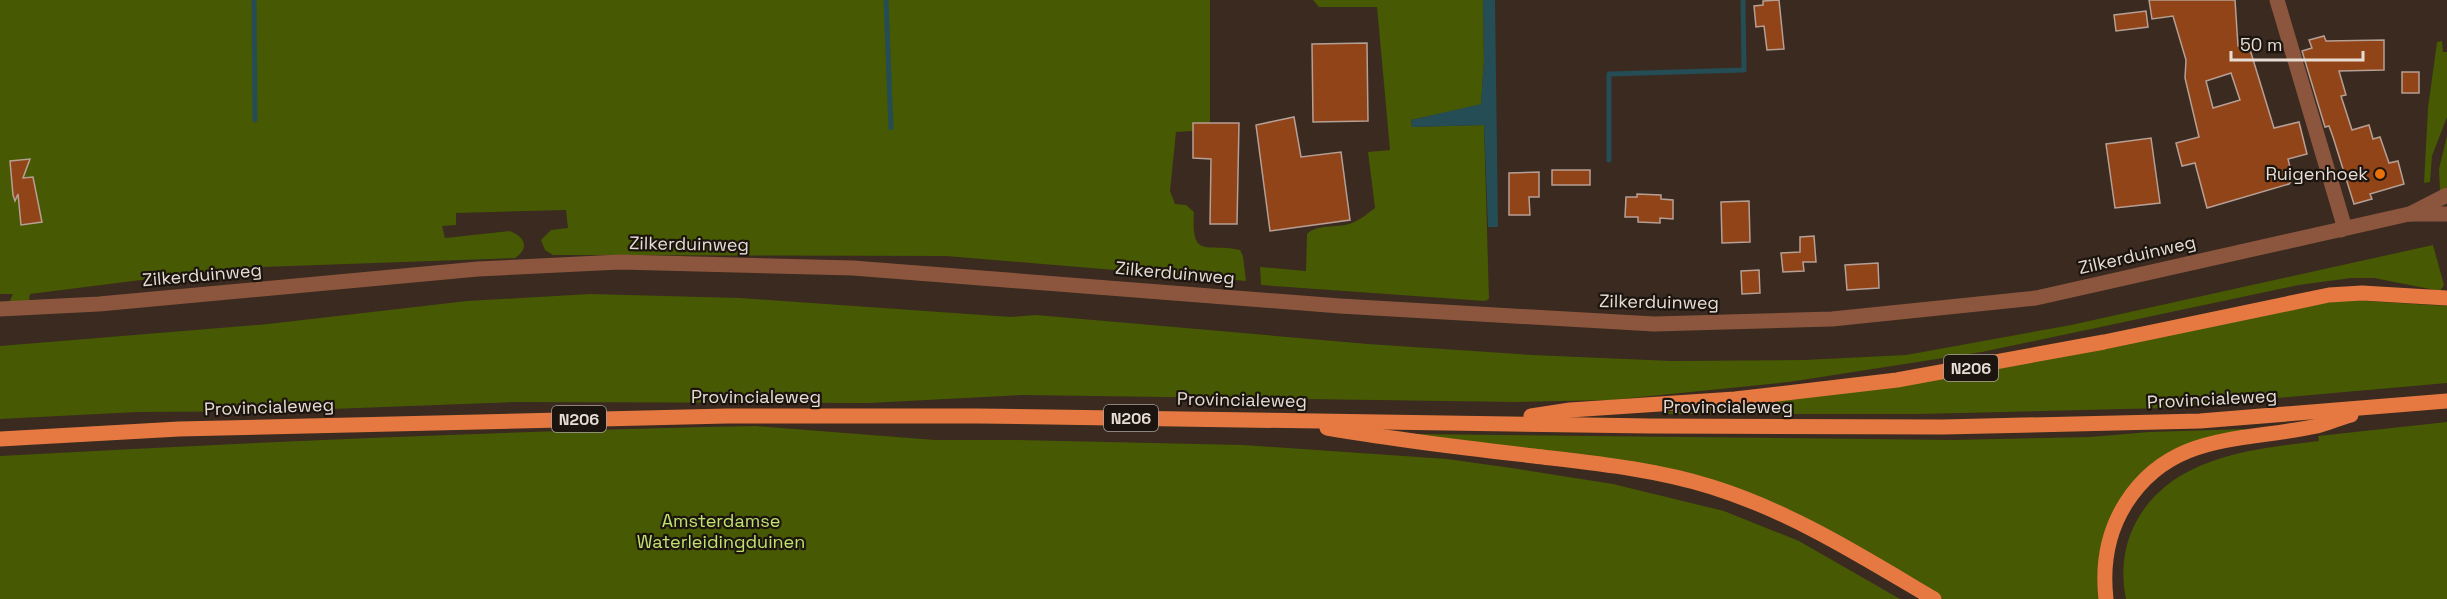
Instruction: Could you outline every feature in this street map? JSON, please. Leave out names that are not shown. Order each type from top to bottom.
[{"type":"main road","name":"N206","points":[[1490,423],[1570,410],[1714,401],[1898,380],[2104,342],[2329,296],[2362,293],[2447,298]]},
{"type":"main road","name":"Provincialeweg","points":[[0,439],[179,429],[727,416],[1966,427],[2200,421],[2447,401]]},
{"type":"main road","name":"N206","points":[[2106,599],[2104,565],[2108,541],[2117,517],[2135,489],[2162,465],[2184,452],[2214,442],[2247,435],[2316,426],[2380,406]]},
{"type":"main road","name":"N206","points":[[1283,420],[1398,440],[1651,472],[1712,487],[1776,512],[1842,544],[1934,599]]},
{"type":"street","points":[[2277,0],[2343,222],[2341,230]]},
{"type":"street","points":[[2409,214],[2447,195]]},
{"type":"street","points":[[2409,214],[2447,214]]},
{"type":"street","name":"Zilkerduinweg","points":[[0,309],[99,304],[478,268],[620,262],[853,268],[1340,306],[1654,324],[1832,320],[2036,298],[2409,214]]},
{"type":"green space","points":[[0,0],[1210,0],[1210,130],[1176,132],[1170,191],[1175,204],[1186,205],[1194,212],[1195,237],[1199,243],[1204,246],[1240,250],[1243,256],[1246,281],[946,256],[553,255],[545,250],[541,240],[551,230],[568,228],[566,210],[456,213],[456,225],[442,226],[445,238],[510,231],[519,236],[524,243],[523,250],[515,258],[236,268],[30,294],[28,306],[8,305],[13,294],[0,294]]},
{"type":"green space","points":[[1313,0],[1483,0],[1484,60],[1481,105],[1411,120],[1412,127],[1484,125],[1489,299],[1485,301],[1261,285],[1260,267],[1306,271],[1307,234],[1311,231],[1321,227],[1353,223],[1375,208],[1368,152],[1390,150],[1377,7],[1319,7]]},
{"type":"green space","points":[[2442,41],[2443,52],[2447,52],[2447,117],[2432,156],[2430,182],[2424,183],[2428,108],[2437,42]]},
{"type":"green space","points":[[2447,136],[2447,187],[2440,191],[2439,169]]},
{"type":"green space","points":[[2433,245],[2444,285],[2440,291],[2374,278],[2351,278],[2299,285],[1982,352],[1789,382],[1611,400],[1515,402],[1022,395],[869,403],[515,402],[279,411],[138,412],[0,419],[0,346],[268,324],[467,301],[590,294],[740,298],[1011,317],[1036,315],[1368,344],[1532,355],[1672,361],[1804,360],[1906,355],[2071,325]]},
{"type":"green space","points":[[2350,300],[2447,306],[2447,383],[2164,408],[1920,414],[1668,414],[1668,412],[1727,406],[2305,305]]},
{"type":"green space","points":[[2447,422],[2447,599],[2126,599],[2124,563],[2133,528],[2148,504],[2166,486],[2188,471],[2239,453],[2319,441],[2318,436]]},
{"type":"green space","name":"Amsterdamse Waterleidingduinen","points":[[756,426],[935,440],[1243,445],[1447,459],[1512,468],[1613,484],[1724,511],[1799,541],[1900,599],[0,599],[0,456],[378,438]]},
{"type":"green space","points":[[2246,429],[2206,438],[2123,495],[2102,599],[1943,599],[1909,576],[1736,493],[1414,434],[1952,440],[2090,437],[2149,432]]},
{"type":"water","points":[[1483,0],[1495,0],[1498,227],[1488,227],[1484,125],[1412,127],[1411,120],[1481,104],[1484,60]]},
{"type":"building","points":[[1779,0],[1784,49],[1767,50],[1764,26],[1756,27],[1754,6],[1763,5],[1763,1]]},
{"type":"building","points":[[2149,0],[2235,0],[2238,46],[2248,43],[2274,128],[2299,122],[2307,154],[2288,159],[2293,179],[2289,184],[2207,208],[2195,163],[2182,166],[2176,143],[2199,137],[2185,78],[2186,60],[2173,16],[2152,19]],"holes":[[[2231,73],[2240,100],[2213,108],[2206,81]]]},
{"type":"building","points":[[2146,11],[2148,27],[2116,31],[2114,15]]},
{"type":"building","points":[[2324,36],[2326,41],[2384,40],[2384,70],[2339,71],[2346,95],[2341,96],[2352,130],[2369,125],[2373,139],[2380,137],[2389,163],[2398,161],[2404,184],[2370,194],[2372,199],[2354,204],[2329,126],[2325,127],[2302,51],[2312,48],[2309,40]]},
{"type":"building","points":[[1367,43],[1368,121],[1313,122],[1312,44]]},
{"type":"building","points":[[2402,72],[2419,72],[2419,93],[2402,93]]},
{"type":"building","points":[[1294,117],[1301,157],[1341,152],[1350,220],[1270,231],[1256,125]]},
{"type":"building","points":[[1193,123],[1239,123],[1237,224],[1210,224],[1211,159],[1193,158]]},
{"type":"building","points":[[2151,138],[2160,203],[2115,208],[2106,144]]},
{"type":"building","points":[[30,159],[23,178],[33,177],[42,222],[21,225],[18,194],[15,201],[13,195],[10,161]]},
{"type":"building","points":[[1552,170],[1590,170],[1590,185],[1552,185]]},
{"type":"building","points":[[1539,172],[1539,197],[1529,197],[1530,215],[1509,215],[1509,173]]},
{"type":"building","points":[[1637,194],[1661,195],[1661,199],[1673,200],[1673,219],[1660,218],[1660,223],[1638,222],[1638,217],[1625,217],[1626,197],[1637,197]]},
{"type":"building","points":[[1749,201],[1750,242],[1722,243],[1721,202]]},
{"type":"building","points":[[1814,236],[1816,262],[1803,262],[1804,271],[1783,272],[1781,253],[1800,252],[1800,237]]},
{"type":"building","points":[[1878,263],[1879,288],[1847,290],[1845,265]]},
{"type":"building","points":[[1759,270],[1760,293],[1742,294],[1741,271]]},
{"type":"waterway","points":[[254,0],[255,120]]},
{"type":"waterway","points":[[886,0],[891,128]]},
{"type":"waterway","points":[[1609,160],[1609,74],[1744,70],[1743,0]]},
{"type":"place","name":"Ruigenhoek","points":[[2380,174]]}]
